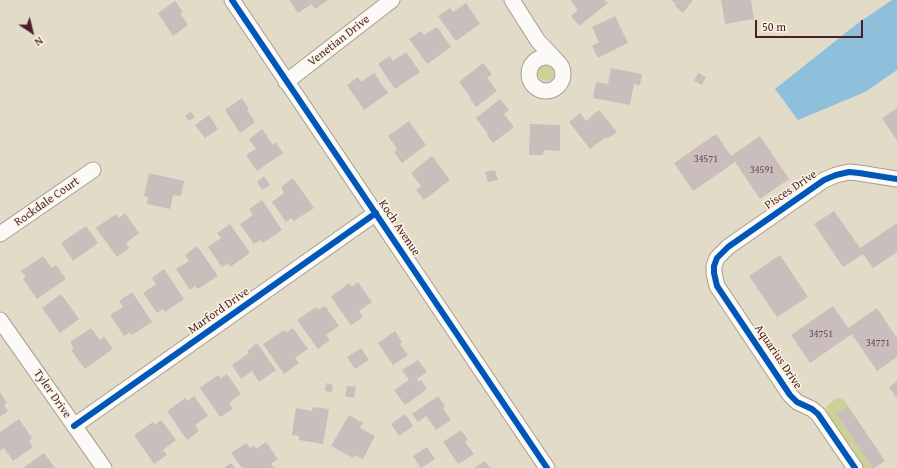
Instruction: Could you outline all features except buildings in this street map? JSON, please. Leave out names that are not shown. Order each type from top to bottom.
[{"type":"street","name":"Koch Avenue","points":[[232,0],[547,468]]},
{"type":"street","name":"Venetian Drive","points":[[286,82],[392,0]]},
{"type":"street","points":[[512,0],[538,41],[562,66],[563,71],[561,82],[552,90],[541,90],[532,84],[529,73],[539,49],[538,41]]},
{"type":"street","points":[[533,63],[542,57],[548,57],[558,61]]},
{"type":"street","name":"Rockdale Court","points":[[0,234],[93,170]]},
{"type":"street","name":"Pisces Drive","points":[[714,266],[717,258],[728,246],[824,180],[836,174],[849,172],[897,179]]},
{"type":"street","name":"Marford Drive","points":[[74,426],[376,213]]},
{"type":"street","name":"Aquarius Drive","points":[[714,266],[717,286],[790,395],[797,402],[812,409],[818,414],[855,468]]},
{"type":"street","name":"Tyler Drive","points":[[0,320],[104,468]]},
{"type":"green space","points":[[546,65],[553,70],[554,73],[549,80],[546,81],[539,76],[538,73],[543,66]]},
{"type":"green space","points":[[837,398],[844,400],[848,406],[836,414],[872,468],[864,468],[852,450],[852,446],[848,444],[827,413],[826,408]]},
{"type":"water","points":[[892,0],[897,0],[897,70],[865,92],[798,120],[775,89],[858,23]]},
{"type":"cycle path","points":[[232,0],[547,468]]},
{"type":"cycle path","points":[[855,468],[818,414],[812,409],[797,402],[790,395],[717,286],[714,266],[717,258],[728,247],[824,180],[849,172],[897,179]]},
{"type":"cycle path","points":[[74,426],[376,213]]}]
